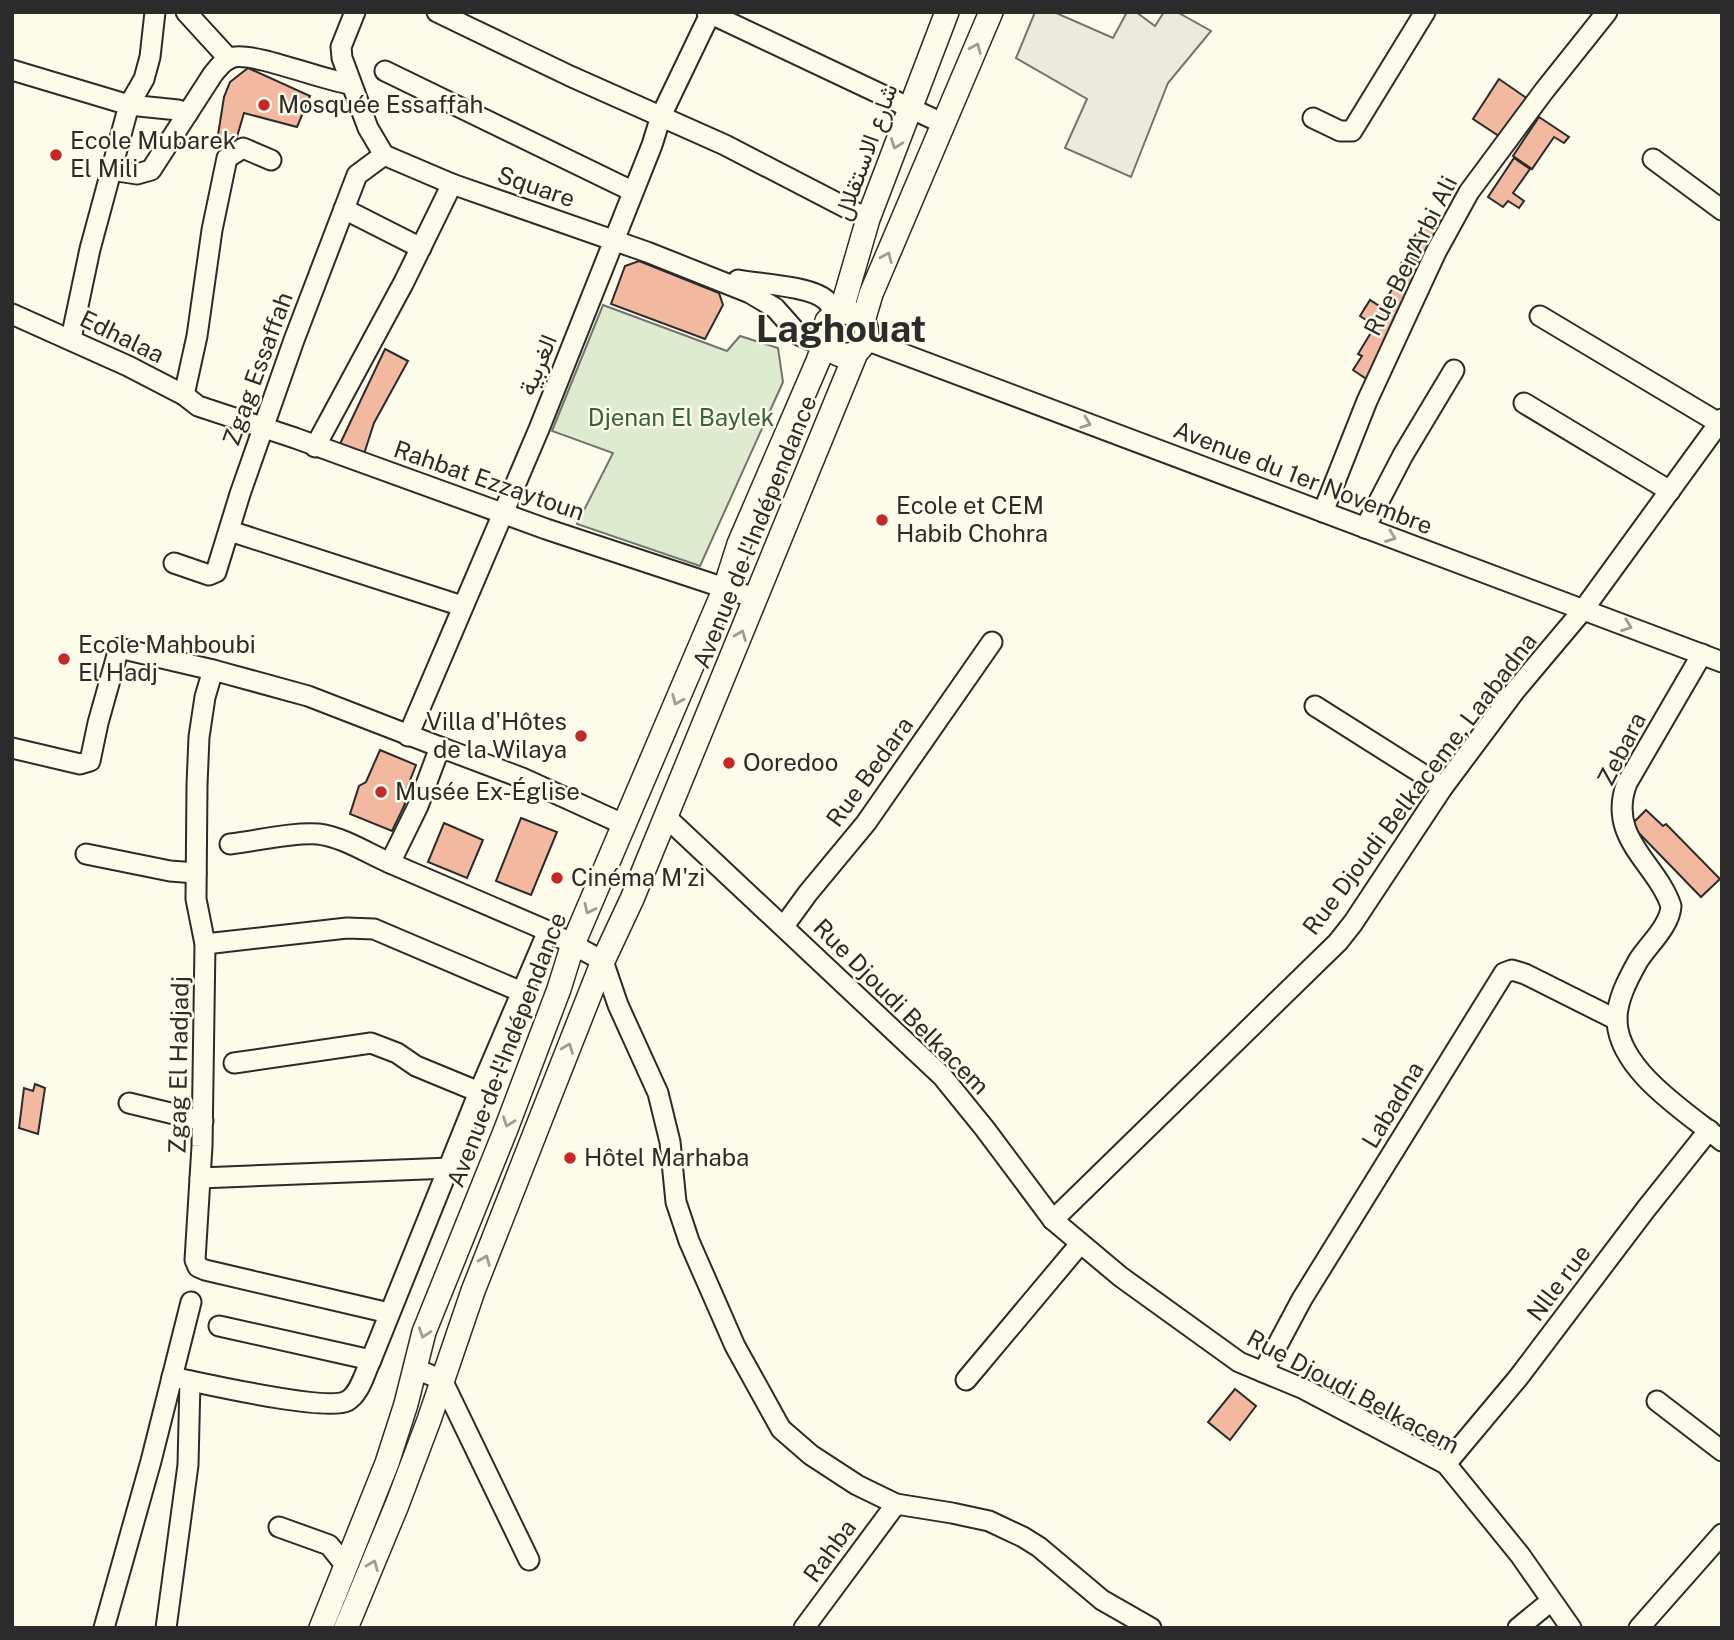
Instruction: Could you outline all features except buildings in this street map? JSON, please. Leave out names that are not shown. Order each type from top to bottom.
[{"type":"main road","name":"Avenue de l'Indépendance","points":[[346,1628],[397,1505],[473,1291],[603,961],[619,930],[666,817],[862,338],[871,294],[991,12]]},
{"type":"main road","name":"شارع الاستقلال","points":[[838,313],[868,219],[944,13]]},
{"type":"main road","points":[[838,313],[853,313],[862,338],[849,355],[835,353],[824,341],[824,327],[838,313]]},
{"type":"main road","name":"Avenue de l'Indépendance","points":[[321,1628],[387,1463],[406,1404],[424,1332],[506,1129],[559,989],[573,944],[725,588],[739,544],[824,341]]},
{"type":"street","points":[[71,339],[90,249],[129,105],[144,79],[150,57],[155,12]]},
{"type":"street","points":[[186,12],[229,59]]},
{"type":"street","points":[[355,12],[341,47],[344,68],[368,128],[384,155]]},
{"type":"street","points":[[437,12],[725,145],[868,219]]},
{"type":"street","points":[[1313,118],[1340,131],[1352,131],[1425,12]]},
{"type":"street","name":"Rue BenArbi Ali","points":[[1323,512],[1367,401],[1436,252],[1469,192],[1544,91],[1608,12]]},
{"type":"street","points":[[709,13],[944,124]]},
{"type":"street","name":"الغربية","points":[[408,736],[614,241],[652,145],[660,116],[709,13]]},
{"type":"street","points":[[111,170],[137,174],[151,170],[213,74],[229,59],[255,59],[350,84]]},
{"type":"street","points":[[12,70],[129,105],[188,113]]},
{"type":"street","points":[[384,71],[632,191]]},
{"type":"street","points":[[184,395],[197,336],[212,230],[227,158],[243,148],[271,160]]},
{"type":"street","name":"Square","points":[[384,155],[452,184],[647,252],[703,275]]},
{"type":"street","name":"Zgag Essaffah","points":[[174,563],[209,575],[216,572],[293,340],[357,175],[384,155]]},
{"type":"street","points":[[1653,159],[1722,210]]},
{"type":"street","points":[[315,447],[452,184]]},
{"type":"street","points":[[344,209],[421,248]]},
{"type":"street","points":[[703,275],[805,291],[824,299],[838,313]]},
{"type":"street","points":[[703,275],[768,303],[804,338],[824,341]]},
{"type":"street","name":"Edhalaa","points":[[12,314],[71,339],[208,409]]},
{"type":"street","points":[[1540,316],[1720,421]]},
{"type":"street","name":"Avenue du 1er Novembre","points":[[862,338],[1722,662]]},
{"type":"street","points":[[1365,528],[1403,455],[1454,370]]},
{"type":"street","points":[[1524,403],[1670,491]]},
{"type":"street","name":"Rahbat Ezzaytoun","points":[[208,409],[547,529],[755,598]]},
{"type":"street","name":"Rue Djoudi Belkaceme, Laabadna","points":[[1053,1220],[1338,942],[1443,787],[1514,692],[1583,610],[1720,421]]},
{"type":"street","points":[[230,531],[462,606]]},
{"type":"street","name":"Rue Bedara","points":[[785,926],[808,893],[866,823],[992,642]]},
{"type":"street","points":[[12,748],[80,764],[90,761],[119,648],[307,696],[522,778],[625,825]]},
{"type":"street","name":"Zebara","points":[[1617,1020],[1621,996],[1639,960],[1667,919],[1671,906],[1632,843],[1623,818],[1622,796],[1702,654]]},
{"type":"street","name":"Zgag El Hadjadj","points":[[213,670],[205,697],[200,737],[196,899],[205,944],[203,1121],[195,1260],[198,1267],[389,1313]]},
{"type":"street","points":[[1315,706],[1443,787]]},
{"type":"street","points":[[390,863],[418,806],[440,747]]},
{"type":"street","name":"Rue Djoudi Belkacem","points":[[666,817],[943,1076],[1053,1220],[1121,1277],[1239,1362],[1304,1388],[1446,1464],[1520,1555],[1571,1628]]},
{"type":"street","points":[[230,844],[320,834],[342,840],[548,931],[603,961],[618,1004],[658,1093],[670,1142],[676,1202],[689,1241],[735,1346],[781,1429],[811,1455],[857,1485],[896,1504],[952,1513],[1003,1527],[1039,1547],[1102,1600],[1151,1628]]},
{"type":"street","points":[[86,854],[170,871],[196,873]]},
{"type":"street","points":[[205,944],[347,928],[374,929],[522,992]]},
{"type":"street","points":[[181,1379],[314,1403],[341,1403],[350,1399],[371,1360],[479,1092],[548,931]]},
{"type":"street","name":"Labadna","points":[[1262,1372],[1302,1299],[1503,973],[1512,970],[1525,974],[1617,1020]]},
{"type":"street","points":[[1617,1020],[1621,1043],[1650,1082],[1715,1135]]},
{"type":"street","points":[[234,1063],[371,1043],[397,1053],[415,1066],[479,1092]]},
{"type":"street","points":[[129,1102],[203,1121]]},
{"type":"street","name":"Nlle rue","points":[[1446,1464],[1518,1378],[1630,1230],[1715,1135]]},
{"type":"street","points":[[200,1178],[450,1168]]},
{"type":"street","points":[[966,1380],[1080,1244]]},
{"type":"street","points":[[104,1628],[181,1379],[191,1302]]},
{"type":"street","points":[[219,1326],[371,1360]]},
{"type":"street","points":[[414,1368],[442,1380],[529,1560]]},
{"type":"street","points":[[166,1628],[188,1465],[181,1379]]},
{"type":"street","points":[[1657,1401],[1722,1451]]},
{"type":"street","name":"Rahba","points":[[804,1628],[896,1504]]},
{"type":"street","points":[[279,1527],[329,1545],[346,1566]]},
{"type":"street","points":[[1639,1628],[1722,1534]]},
{"type":"street","points":[[1518,1628],[1551,1601]]},
{"type":"green space","name":"Djenan El Baylek","points":[[603,305],[727,351],[740,336],[778,348],[783,382],[700,566],[577,524],[613,453],[552,431]]},
{"type":"shaded area","points":[[1035,12],[1054,12],[1113,38],[1127,12],[1136,12],[1155,26],[1164,12],[1177,12],[1211,31],[1168,83],[1131,177],[1065,148],[1087,99],[1016,58]]},
{"type":"place","name":"Mosquée Essaffah","points":[[264,105]]},
{"type":"place","name":"Ecole Mubarek El Mili","points":[[56,155]]},
{"type":"place","name":"Ecole et CEM Habib Chohra","points":[[882,520]]},
{"type":"place","name":"Ecole Mahboubi El Hadj","points":[[64,659]]},
{"type":"place","name":"Villa d'Hôtes de la Wilaya","points":[[581,736]]},
{"type":"place","name":"Ooredoo","points":[[729,763]]},
{"type":"place","name":"Musée Ex-Église","points":[[381,792]]},
{"type":"place","name":"Cinéma M'zi","points":[[557,878]]},
{"type":"place","name":"Hôtel Marhaba","points":[[570,1158]]},
{"type":"district","name":"Laghouat","points":[[841,329]]}]
